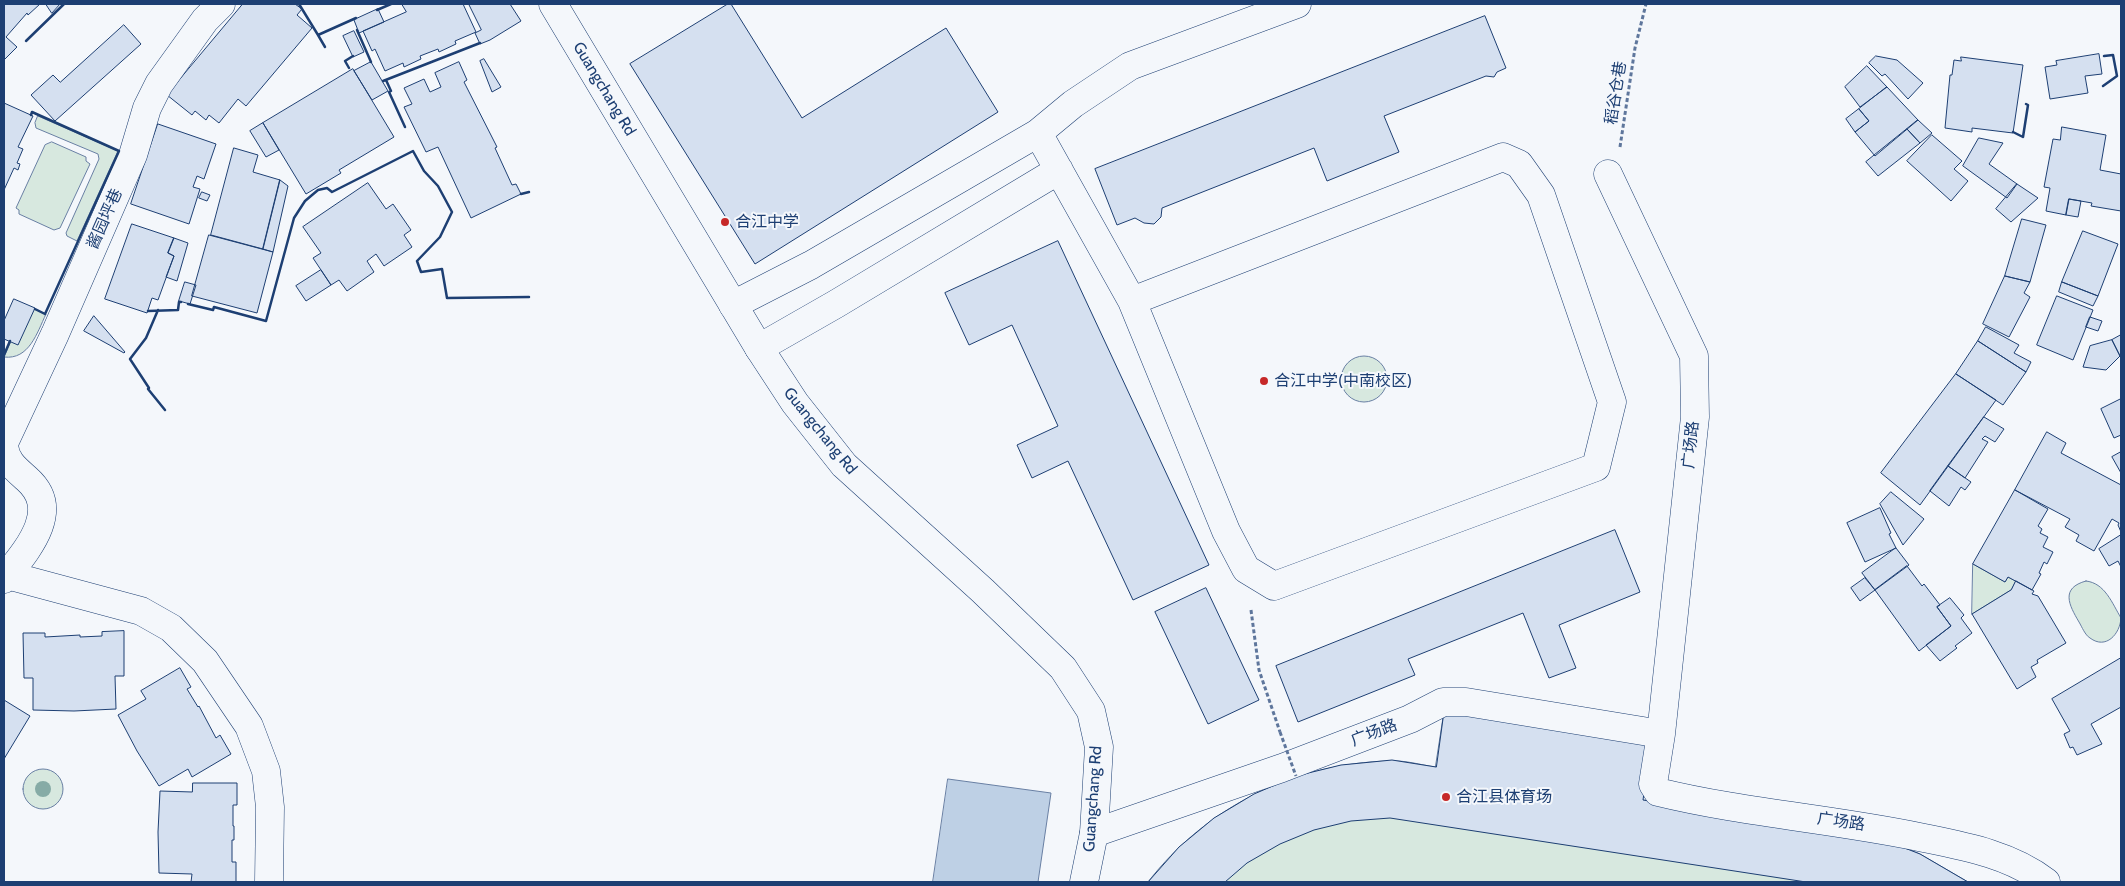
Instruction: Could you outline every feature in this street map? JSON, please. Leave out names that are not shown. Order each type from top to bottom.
[{"type":"street","name":"酱园坪巷","points":[[4,445],[133,155],[147,108],[159,84],[205,20],[220,4]]},
{"type":"street","name":"Guangchang Rd","points":[[555,4],[733,305],[795,403],[844,465],[983,591],[1063,668],[1091,711],[1099,747],[1094,833],[1084,882]]},
{"type":"street","points":[[733,305],[811,265],[1038,133],[1073,104],[1130,66],[1297,4]]},
{"type":"street","points":[[1038,133],[1132,301],[1226,531],[1246,568],[1274,586],[1596,468],[1612,402],[1541,195],[1519,164],[1503,157],[1132,301]]},
{"type":"street","points":[[759,348],[1059,170]]},
{"type":"street","name":"广场路","points":[[1611,181],[1694,356],[1695,417],[1661,734],[1653,784],[1658,792],[1700,803],[1862,825],[1975,848],[2031,871],[2046,882]]},
{"type":"street","points":[[4,445],[5,456],[12,466],[36,487],[42,499],[42,514],[39,527],[25,552],[5,577],[141,611],[172,628],[205,661],[249,726],[266,771],[270,807],[269,882]]},
{"type":"street","name":"广场路","points":[[1094,833],[1282,768],[1410,719],[1443,702],[1466,702],[1661,734]]},
{"type":"path","name":"稻谷仓巷","points":[[1611,181],[1635,48],[1646,4]]},
{"type":"path","points":[[1246,568],[1259,670],[1296,776]]},
{"type":"shaded area","points":[[38,116],[118,151],[77,241],[67,236],[66,233],[99,159],[98,154],[36,128],[35,123]]},
{"type":"shaded area","points":[[52,142],[86,157],[86,161],[90,164],[60,228],[54,230],[19,214],[19,210],[16,208],[45,145]]},
{"type":"shaded area","points":[[34,309],[46,314],[31,344],[20,354],[13,357],[4,357],[11,341]]},
{"type":"shaded area","points":[[1359,356],[1369,356],[1383,366],[1387,379],[1383,392],[1377,398],[1369,402],[1359,402],[1345,392],[1341,384],[1341,374],[1351,360]]},
{"type":"shaded area","points":[[1973,564],[2005,582],[2008,577],[2016,581],[2011,590],[1972,614]]},
{"type":"shaded area","points":[[2086,581],[2093,583],[2103,590],[2121,618],[2115,635],[2107,641],[2096,641],[2088,637],[2075,616],[2070,603],[2070,593],[2073,588]]},
{"type":"shaded area","name":"合江县体育场","points":[[1445,707],[1643,800],[1874,836],[1920,854],[1968,882],[1148,882],[1171,855],[1225,811],[1255,794],[1287,780],[1320,770],[1355,764],[1396,761],[1435,767]]},
{"type":"shaded area","points":[[47,769],[54,772],[60,778],[63,789],[62,797],[54,806],[47,809],[39,809],[32,806],[24,797],[23,785],[26,778],[35,770]]},
{"type":"water","points":[[948,779],[1051,793],[1038,882],[933,882]]},
{"type":"building","points":[[4,4],[40,4],[28,15],[27,13],[6,37],[17,47],[4,60]]},
{"type":"building","points":[[46,4],[60,4],[52,13]]},
{"type":"building","points":[[243,4],[295,4],[302,9],[297,15],[312,28],[246,106],[238,99],[219,123],[209,115],[206,120],[195,111],[192,115],[167,95]]},
{"type":"building","points":[[402,4],[463,4],[476,32],[455,41],[456,44],[439,52],[438,49],[420,56],[421,59],[404,67],[403,63],[385,71],[375,49],[372,51],[363,31],[406,12]]},
{"type":"building","points":[[469,4],[510,4],[521,21],[480,44],[475,33],[481,30]]},
{"type":"building","points":[[728,4],[731,4],[802,118],[946,28],[998,112],[755,264],[630,64]]},
{"type":"building","points":[[378,9],[384,22],[359,33],[354,20]]},
{"type":"building","points":[[1485,16],[1506,68],[1497,72],[1494,77],[1486,76],[1384,116],[1399,152],[1327,181],[1314,148],[1162,208],[1161,217],[1154,224],[1144,223],[1135,218],[1117,225],[1095,169]]},
{"type":"building","points":[[124,25],[141,44],[55,121],[31,95],[53,75],[60,82]]},
{"type":"building","points":[[354,31],[364,52],[353,57],[343,36]]},
{"type":"building","points":[[2099,54],[2102,74],[2085,76],[2088,93],[2050,99],[2045,67],[2057,65],[2056,61]]},
{"type":"building","points":[[1876,56],[1897,60],[1923,83],[1908,99],[1885,74],[1882,76],[1869,63]]},
{"type":"building","points":[[1961,57],[2023,65],[2013,133],[1972,128],[1972,132],[1945,128],[1950,75],[1952,75],[1954,60],[1961,61]]},
{"type":"building","points":[[484,59],[501,87],[492,92],[480,61]]},
{"type":"building","points":[[371,62],[388,91],[372,100],[354,71]]},
{"type":"building","points":[[459,62],[467,80],[464,82],[497,147],[495,148],[512,185],[516,184],[521,194],[471,218],[438,147],[426,152],[404,107],[412,104],[404,88],[424,79],[430,92],[441,87],[435,73]]},
{"type":"building","points":[[1867,66],[1887,87],[1860,107],[1845,87]]},
{"type":"building","points":[[353,69],[394,137],[339,170],[341,173],[306,194],[263,123]]},
{"type":"building","points":[[1887,87],[1918,120],[1875,156],[1855,132],[1869,121],[1859,109]]},
{"type":"building","points":[[4,103],[33,116],[18,147],[23,149],[17,163],[20,164],[18,170],[14,168],[4,190]]},
{"type":"building","points":[[1859,109],[1869,121],[1855,132],[1846,119]]},
{"type":"building","points":[[1918,120],[1932,133],[1920,143],[1907,129]]},
{"type":"building","points":[[263,123],[279,150],[266,157],[250,131]]},
{"type":"building","points":[[158,124],[216,144],[204,179],[197,176],[193,187],[200,189],[189,224],[131,204]]},
{"type":"building","points":[[2062,127],[2106,135],[2100,170],[2121,174],[2121,211],[2091,206],[2092,203],[2069,199],[2066,215],[2046,211],[2050,188],[2044,187],[2053,139],[2060,140]]},
{"type":"building","points":[[1907,129],[1920,143],[1878,176],[1866,162]]},
{"type":"building","points":[[1932,135],[1962,161],[1954,169],[1968,181],[1951,201],[1907,161]]},
{"type":"building","points":[[1979,138],[2003,143],[1989,164],[2017,184],[2007,198],[1963,166]]},
{"type":"building","points":[[234,148],[258,155],[253,172],[280,180],[263,249],[211,235]]},
{"type":"building","points":[[280,180],[288,186],[273,252],[263,249]]},
{"type":"building","points":[[368,183],[386,209],[393,204],[411,230],[404,235],[412,247],[384,266],[376,254],[367,261],[374,272],[347,291],[339,280],[331,285],[313,258],[321,253],[303,227]]},
{"type":"building","points":[[2017,184],[2038,198],[2011,222],[1996,209]]},
{"type":"building","points":[[202,192],[210,195],[207,201],[199,198]]},
{"type":"building","points":[[2069,199],[2081,201],[2078,217],[2066,215]]},
{"type":"building","points":[[2022,219],[2046,225],[2030,282],[2005,276]]},
{"type":"building","points":[[132,224],[174,238],[168,253],[174,256],[158,300],[152,298],[147,313],[105,299]]},
{"type":"building","points":[[2083,231],[2118,244],[2098,296],[2062,282]]},
{"type":"building","points":[[209,235],[273,252],[257,313],[192,296]]},
{"type":"building","points":[[174,238],[188,243],[177,281],[166,277],[174,256],[168,253]]},
{"type":"building","points":[[1058,241],[1209,565],[1133,600],[1068,461],[1032,478],[1017,445],[1058,426],[1012,325],[969,345],[945,293]]},
{"type":"building","points":[[321,270],[331,285],[306,301],[296,286]]},
{"type":"building","points":[[2005,276],[2030,282],[2024,293],[2030,297],[2009,337],[1983,324]]},
{"type":"building","points":[[185,282],[196,285],[190,304],[179,301]]},
{"type":"building","points":[[2062,282],[2098,296],[2093,306],[2059,292]]},
{"type":"building","points":[[2057,296],[2093,310],[2073,360],[2037,345]]},
{"type":"building","points":[[14,299],[35,308],[18,345],[4,339],[4,321]]},
{"type":"building","points":[[94,316],[125,352],[124,353],[84,331]]},
{"type":"building","points":[[2090,317],[2102,321],[2098,331],[2086,327]]},
{"type":"building","points":[[1986,327],[2019,345],[2014,353],[2031,362],[2026,372],[1978,341]]},
{"type":"building","points":[[2121,335],[2121,355],[2120,356],[2112,340]]},
{"type":"building","points":[[2112,340],[2120,356],[2106,370],[2083,367],[2090,346]]},
{"type":"building","points":[[1978,341],[2026,372],[2003,405],[1956,374]]},
{"type":"building","points":[[1956,374],[1996,400],[1920,505],[1881,473]]},
{"type":"building","points":[[2121,399],[2121,435],[2114,438],[2101,409]]},
{"type":"building","points":[[1984,417],[2004,429],[1995,442],[1985,436],[1982,439],[1988,442],[1965,478],[1948,466]]},
{"type":"building","points":[[2047,432],[2066,443],[2061,453],[2121,485],[2121,532],[2119,523],[2112,519],[2094,551],[2076,541],[2079,535],[2065,527],[2070,519],[2015,490]]},
{"type":"building","points":[[2121,452],[2121,473],[2112,457]]},
{"type":"building","points":[[1948,466],[1971,482],[1965,490],[1961,487],[1949,506],[1930,491]]},
{"type":"building","points":[[2015,490],[2048,509],[2038,526],[2042,529],[2040,533],[2048,537],[2043,547],[2053,552],[2047,564],[2044,562],[2039,573],[2041,574],[2032,590],[2008,577],[2005,582],[1973,564]]},
{"type":"building","points":[[1891,492],[1924,519],[1903,545],[1880,504]]},
{"type":"building","points":[[1880,508],[1896,548],[1865,562],[1847,523]]},
{"type":"building","points":[[1615,530],[1640,592],[1559,625],[1576,668],[1549,678],[1523,613],[1408,659],[1415,675],[1298,722],[1276,666]]},
{"type":"building","points":[[2121,535],[2121,567],[2118,561],[2109,566],[2099,549]]},
{"type":"building","points":[[1896,548],[1909,565],[1875,590],[1862,573]]},
{"type":"building","points":[[1907,566],[1940,605],[1937,607],[1951,626],[1919,651],[1875,590]]},
{"type":"building","points":[[1865,578],[1875,590],[1860,601],[1851,588]]},
{"type":"building","points":[[2016,581],[2034,591],[2032,594],[2038,596],[2066,643],[2037,660],[2038,663],[2031,667],[2036,677],[2017,689],[1972,614],[2011,590]]},
{"type":"building","points":[[1206,588],[1259,700],[1208,724],[1155,612]]},
{"type":"building","points":[[1950,598],[1964,615],[1961,618],[1972,633],[1940,661],[1926,645],[1951,626],[1937,607]]},
{"type":"building","points":[[124,631],[124,676],[115,676],[116,709],[33,710],[33,678],[24,678],[23,633],[45,633],[45,637],[80,635],[80,637],[102,636],[102,632]]},
{"type":"building","points":[[2121,658],[2121,707],[2091,724],[2102,744],[2077,755],[2073,747],[2070,748],[2064,734],[2070,731],[2052,699]]},
{"type":"building","points":[[180,668],[191,687],[187,689],[199,706],[216,738],[220,735],[231,754],[192,777],[188,769],[159,786],[137,751],[118,715],[146,699],[141,691]]},
{"type":"building","points":[[4,700],[30,716],[4,759]]},
{"type":"building","name":"合江县体育场","points":[[1445,707],[1652,740],[1643,800],[1874,836],[1920,854],[1968,882],[1806,882],[1390,818],[1351,821],[1314,830],[1280,844],[1247,863],[1225,882],[1148,882],[1179,847],[1214,818],[1254,794],[1296,776],[1341,765],[1392,760],[1436,767]]},
{"type":"building","points":[[193,783],[237,783],[237,805],[233,805],[234,840],[232,840],[232,862],[236,862],[236,882],[191,882],[192,874],[159,873],[160,791],[192,792]]},
{"type":"wall","points":[[26,41],[64,4]]},
{"type":"wall","points":[[299,4],[318,35],[356,18]]},
{"type":"wall","points":[[377,10],[391,4]]},
{"type":"wall","points":[[357,30],[371,62]]},
{"type":"wall","points":[[318,35],[325,47]]},
{"type":"wall","points":[[383,81],[480,43]]},
{"type":"wall","points":[[2103,86],[2117,76],[2113,55],[2104,56]]},
{"type":"wall","points":[[349,68],[345,61],[353,56]]},
{"type":"wall","points":[[386,80],[391,91],[389,92],[405,127]]},
{"type":"wall","points":[[2013,132],[2023,137],[2028,105],[2026,104]]},
{"type":"wall","points":[[31,115],[32,112],[119,151],[45,314],[35,309]]},
{"type":"wall","points":[[188,304],[213,310],[214,307],[266,321],[294,218],[305,201],[318,190],[327,188],[332,192],[413,151],[424,171],[438,186],[452,212],[440,237],[417,261],[421,272],[442,269],[447,298],[529,297]]},
{"type":"wall","points":[[521,194],[529,192]]},
{"type":"wall","points":[[148,311],[178,310],[179,302],[181,302]]},
{"type":"wall","points":[[158,310],[146,338],[130,359],[148,389],[165,410]]},
{"type":"wall","points":[[4,355],[10,341]]},
{"type":"place","name":"合江中学","points":[[725,222]]},
{"type":"place","name":"合江中学(中南校区)","points":[[1264,381]]},
{"type":"place","name":"合江县体育场","points":[[1446,797]]}]
